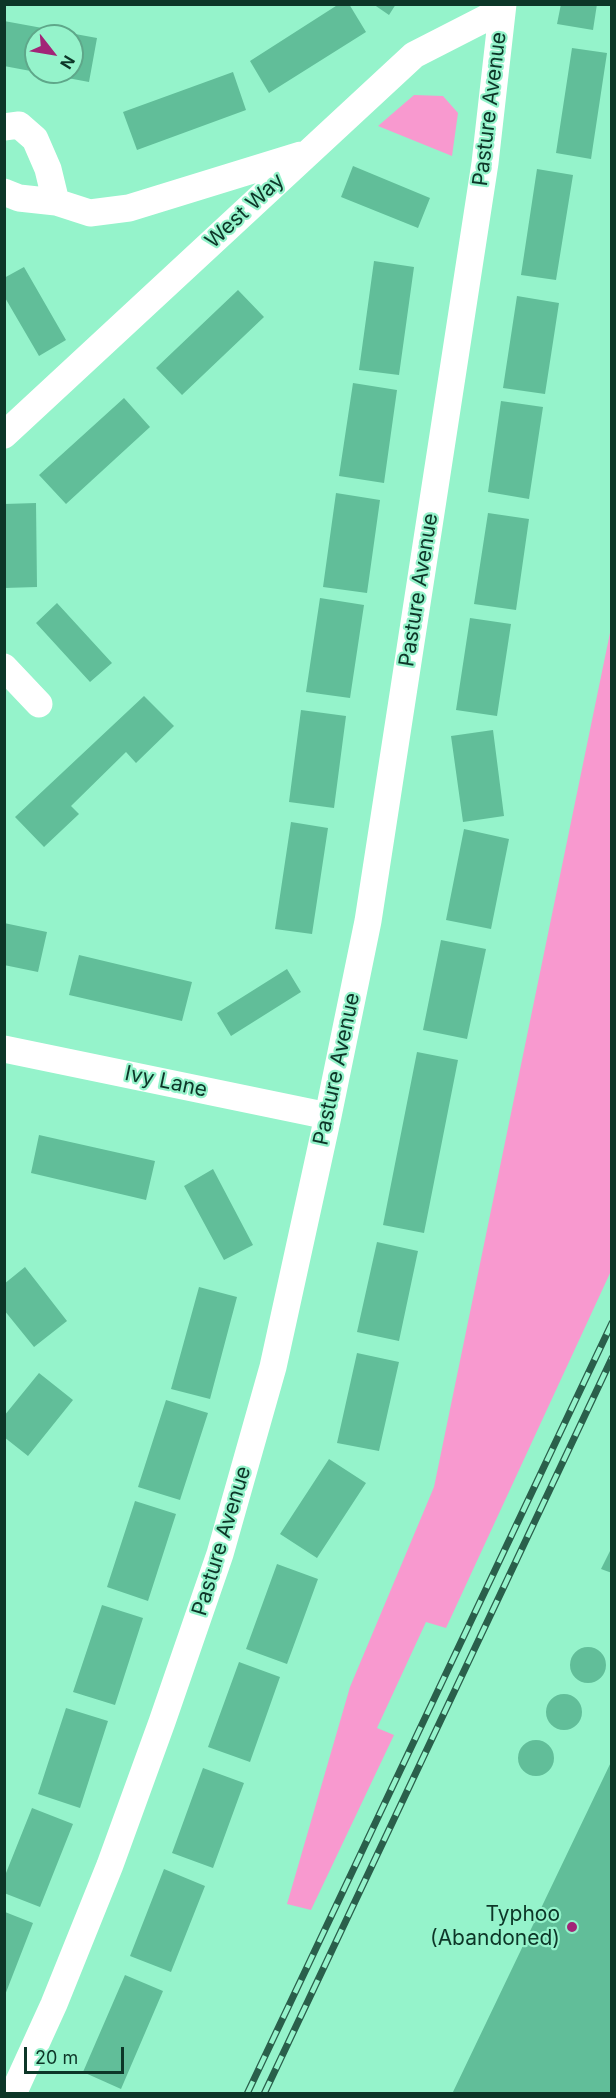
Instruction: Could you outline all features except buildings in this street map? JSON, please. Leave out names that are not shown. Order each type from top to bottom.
[{"type":"street","name":"West Way","points":[[4,435],[414,55],[502,7]]},
{"type":"street","name":"Pasture Avenue","points":[[13,2094],[54,2004],[110,1865],[220,1554],[273,1367],[368,921],[485,163],[502,7]]},
{"type":"street","points":[[4,127],[19,125],[35,139],[48,169],[56,202]]},
{"type":"street","points":[[4,192],[19,198],[56,202],[90,213],[129,208],[306,154]]},
{"type":"street","points":[[4,667],[39,704]]},
{"type":"street","name":"Ivy Lane","points":[[4,1049],[328,1116]]},
{"type":"shaded area","points":[[414,95],[443,96],[458,113],[452,156],[378,126]]},
{"type":"shaded area","points":[[611,628],[611,1271],[446,1628],[426,1622],[377,1728],[394,1735],[311,1910],[287,1904],[350,1687],[434,1487]]},
{"type":"railway","points":[[247,2094],[612,1323]]},
{"type":"railway","points":[[264,2094],[612,1358]]},
{"type":"place","name":"Typhoo (Abandoned)","points":[[572,1927]]}]
